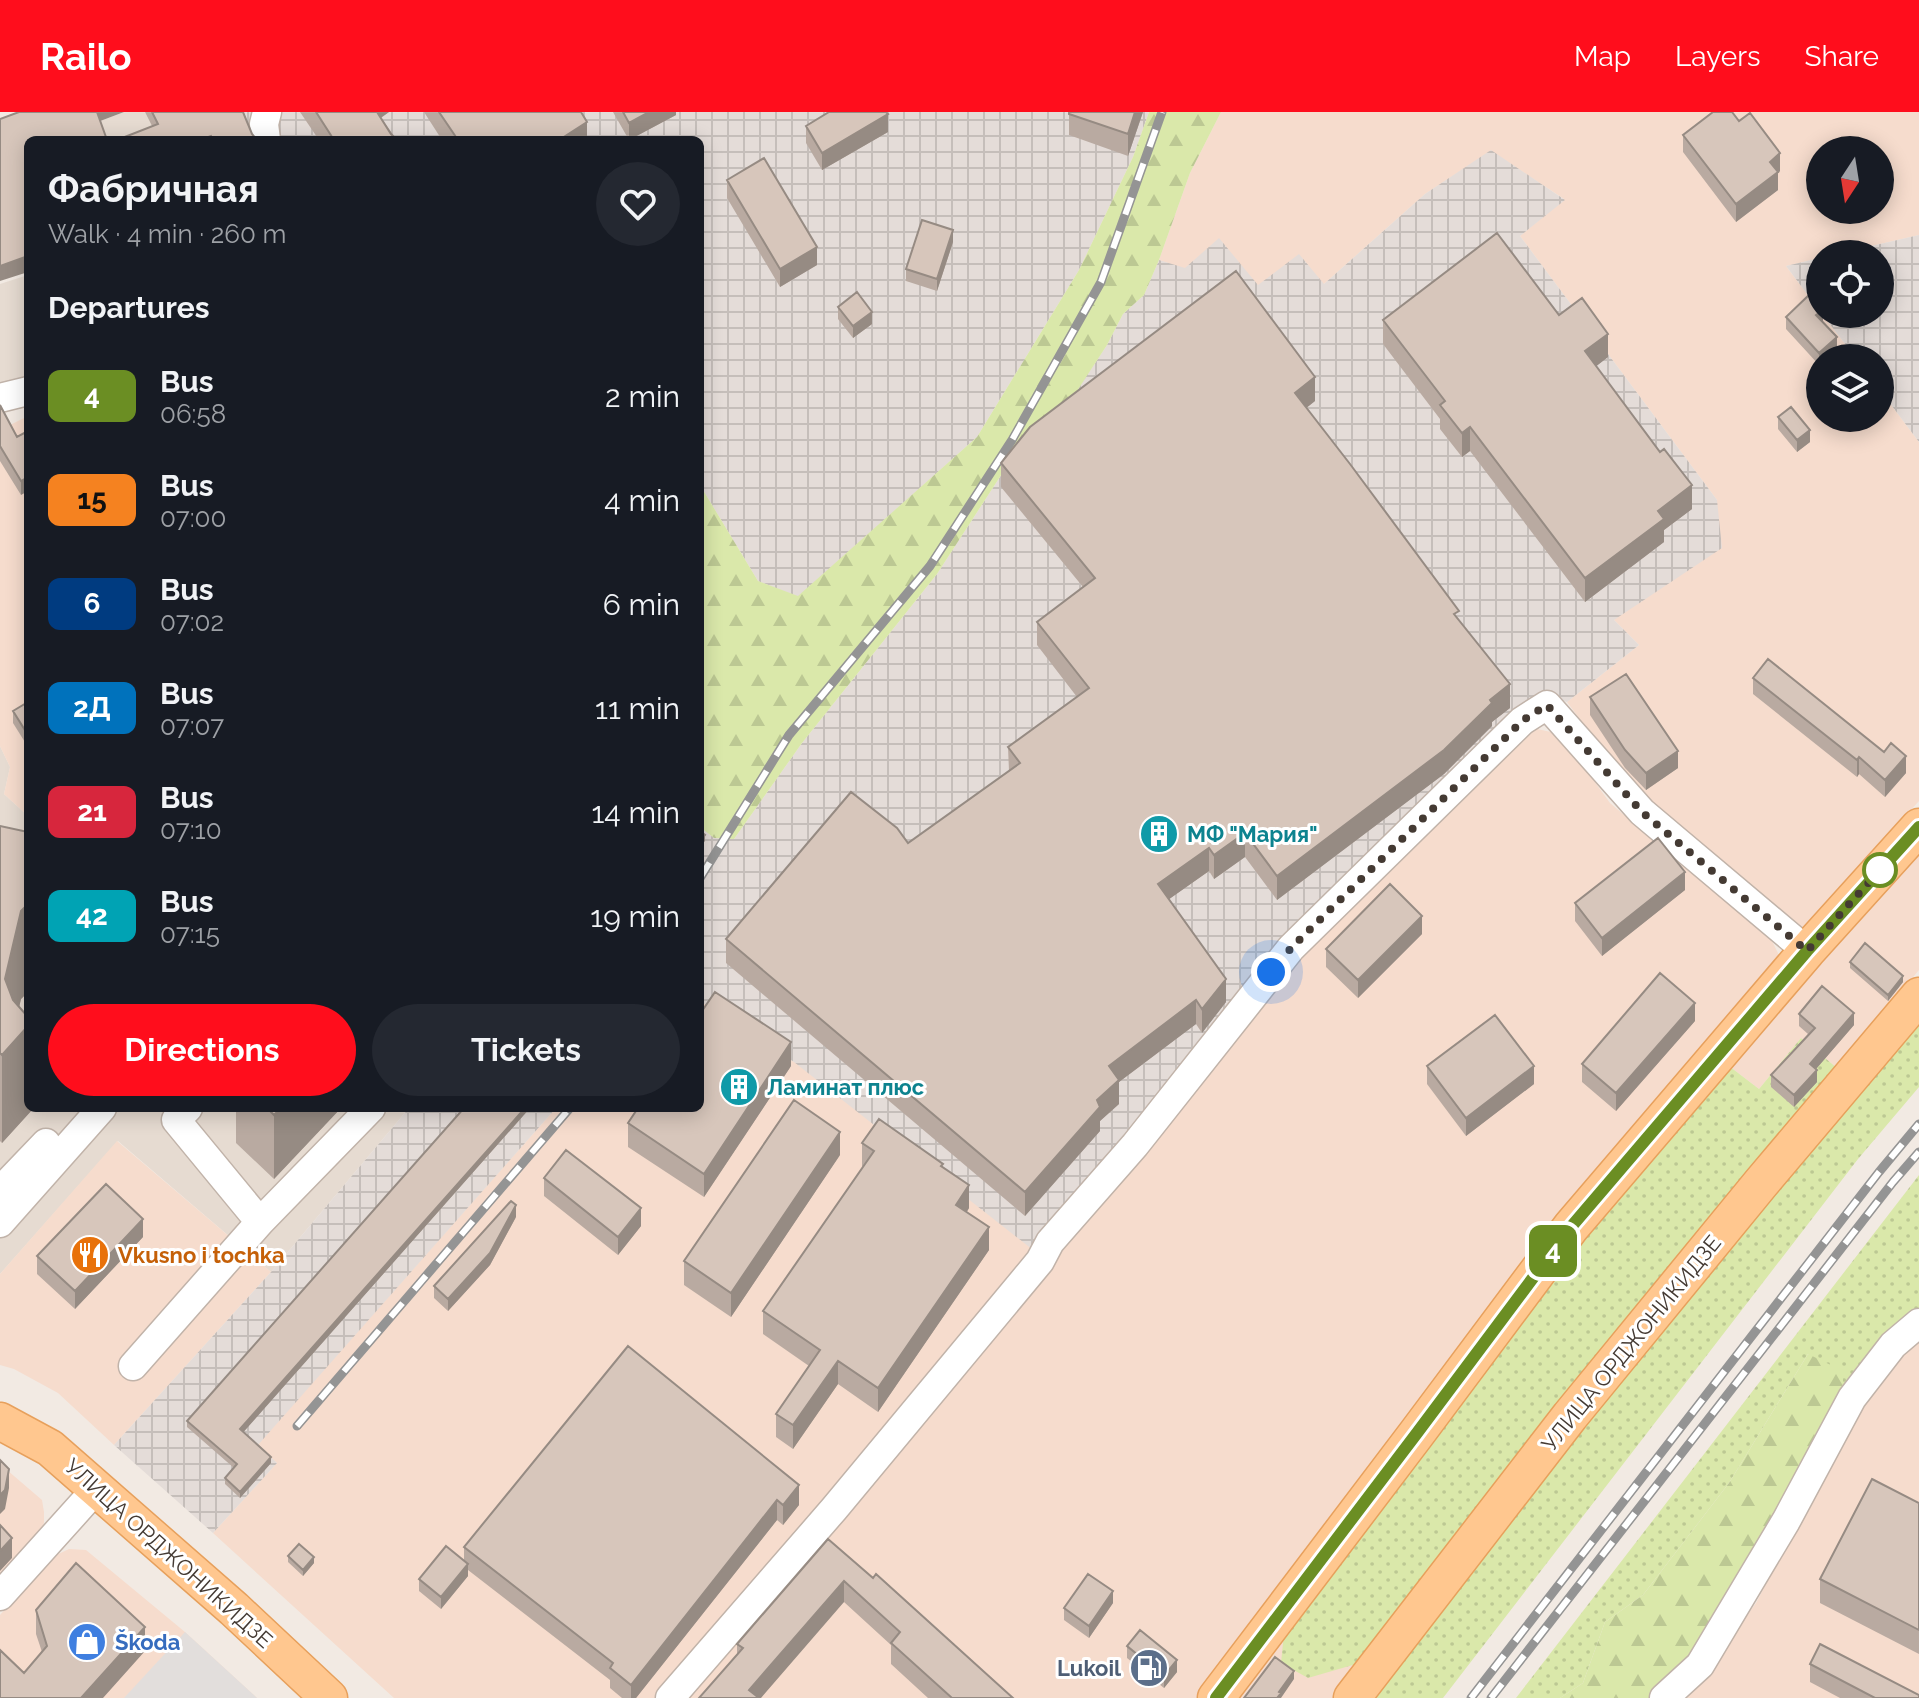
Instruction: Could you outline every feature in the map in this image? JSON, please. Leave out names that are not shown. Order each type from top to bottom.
[{"type":"main road","points":[[1216,1698],[1571,1227],[1807,951],[1919,827]]},
{"type":"main road","name":"УЛИЦА ОРДЖОНИКИДЗЕ","points":[[1352,1698],[1580,1404],[1919,996]]},
{"type":"main road","name":"УЛИЦА ОРДЖОНИКИДЗЕ","points":[[0,1421],[50,1448],[234,1609],[329,1698]]},
{"type":"street","points":[[266,136],[267,112]]},
{"type":"street","points":[[0,398],[24,392]]},
{"type":"street","points":[[670,1698],[834,1509],[1040,1261],[1050,1242],[1135,1145],[1291,948],[1522,721],[1547,705],[1642,812],[1807,951]]},
{"type":"street","points":[[0,1191],[76,1112]]},
{"type":"street","points":[[0,1223],[98,1112]]},
{"type":"street","points":[[176,1112],[260,1222]]},
{"type":"street","points":[[133,1366],[260,1222],[367,1112]]},
{"type":"street","points":[[1664,1698],[1700,1665],[1786,1521],[1852,1398],[1893,1345],[1919,1323]]},
{"type":"street","points":[[0,1596],[97,1488]]},
{"type":"shaded area","points":[[124,112],[145,112],[152,126],[191,136],[100,136],[95,123]]},
{"type":"shaded area","points":[[192,112],[1149,112],[1133,157],[1079,270],[977,437],[798,597],[758,581],[704,492],[704,136],[204,136]]},
{"type":"shaded area","points":[[1221,112],[1919,112],[1919,235],[1894,241],[1806,240],[1806,261],[1786,266],[1806,292],[1806,328],[1833,328],[1845,344],[1806,344],[1806,432],[1894,432],[1894,409],[1919,442],[1919,801],[1808,930],[1797,931],[1641,801],[1567,702],[1639,645],[1614,620],[1717,500],[1520,236],[1564,199],[1491,151],[1425,194],[1324,284],[1259,286],[1159,260],[1190,173]]},
{"type":"shaded area","points":[[1491,150],[1565,200],[1520,236],[1717,500],[1722,548],[1614,620],[1639,645],[1567,702],[1546,695],[1301,952],[1047,1261],[794,1062],[704,1004],[704,830],[714,838],[734,839],[802,743],[937,574],[1020,446],[1064,410],[1107,345],[1123,314],[1144,295],[1159,260],[1185,268],[1219,238],[1258,285],[1299,254],[1324,284],[1425,194]]},
{"type":"shaded area","points":[[1919,235],[1919,442],[1894,409],[1894,344],[1845,344],[1833,328],[1894,328],[1894,241]]},
{"type":"shaded area","points":[[1806,261],[1806,292],[1786,266]]},
{"type":"shaded area","points":[[24,276],[24,386],[0,393],[0,284]]},
{"type":"shaded area","points":[[24,418],[24,812],[4,794],[10,767],[0,746],[0,430]]},
{"type":"shaded area","points":[[1537,729],[1560,734],[1610,803],[1772,941],[1778,953],[1777,967],[1196,1698],[394,1698],[213,1533],[277,1463],[257,1445],[552,1112],[704,1112],[704,1004],[794,1062],[1301,952],[1519,736]]},
{"type":"shaded area","points":[[0,746],[10,767],[4,794],[24,812],[24,1112],[406,1112],[271,1272],[118,1141],[0,1274]]},
{"type":"shaded area","points":[[1919,846],[1919,970],[1837,1068],[1801,1038],[1759,1089],[1729,1066]]},
{"type":"shaded area","points":[[406,1112],[552,1112],[258,1445],[277,1463],[213,1533],[114,1445],[271,1272]]},
{"type":"shaded area","points":[[117,1141],[271,1272],[114,1445],[58,1393],[14,1369],[0,1365],[0,1274]]},
{"type":"shaded area","points":[[1919,1339],[1919,1698],[1680,1698],[1704,1674],[1756,1603],[1860,1405],[1879,1380]]},
{"type":"shaded area","points":[[0,1464],[42,1500],[44,1523],[37,1538],[0,1578]]},
{"type":"shaded area","points":[[69,1549],[86,1550],[185,1632],[257,1698],[0,1698],[0,1615],[50,1558]]},
{"type":"shaded area","points":[[185,1632],[257,1698],[124,1698]]},
{"type":"shaded area","points":[[1284,1633],[1363,1662],[1337,1698],[1233,1698]]},
{"type":"green space","points":[[1149,112],[1221,112],[1190,173],[1144,295],[1123,314],[1107,345],[1064,411],[1020,446],[937,574],[802,743],[734,839],[714,838],[704,830],[704,492],[758,581],[798,596],[977,437],[1079,270],[1133,157]]},
{"type":"green space","points":[[1919,1018],[1919,1087],[1858,1159],[1443,1698],[1370,1698],[1579,1422]]},
{"type":"green space","points":[[1801,1038],[1837,1068],[1547,1416],[1363,1662],[1308,1678],[1281,1663],[1284,1633],[1591,1227],[1729,1066],[1759,1089]]},
{"type":"green space","points":[[1919,1175],[1919,1311],[1843,1395],[1808,1354],[1729,1483],[1643,1595],[1605,1622],[1583,1683],[1560,1698],[1516,1698]]},
{"type":"green space","points":[[1808,1354],[1843,1371],[1843,1395],[1687,1664],[1650,1698],[1560,1698],[1583,1683],[1605,1622],[1643,1595],[1729,1483]]},
{"type":"building","points":[[19,112],[97,112],[106,136],[24,136],[24,257],[0,266],[0,119]]},
{"type":"building","points":[[152,112],[243,112],[254,136],[127,136],[158,124]]},
{"type":"building","points":[[316,112],[377,112],[393,136],[331,136]]},
{"type":"building","points":[[439,112],[581,112],[587,122],[565,136],[455,136]]},
{"type":"building","points":[[623,112],[649,112],[629,123]]},
{"type":"building","points":[[829,112],[888,114],[822,153],[806,126]]},
{"type":"building","points":[[1069,112],[1135,112],[1128,134]]},
{"type":"building","points":[[1713,112],[1732,112],[1739,121],[1750,113],[1780,153],[1770,162],[1778,172],[1736,204],[1683,135]]},
{"type":"building","points":[[764,158],[817,247],[780,269],[727,180]]},
{"type":"building","points":[[922,220],[953,230],[937,279],[906,269]]},
{"type":"building","points":[[1497,233],[1559,315],[1582,298],[1608,334],[1585,351],[1660,452],[1664,449],[1692,485],[1658,511],[1664,519],[1585,578],[1470,427],[1462,433],[1440,405],[1445,401],[1383,320]]},
{"type":"building","name":"МФ \"Мария\"","points":[[1236,271],[1315,377],[1295,393],[1459,611],[1454,614],[1510,684],[1490,700],[1492,703],[1444,750],[1277,876],[1245,833],[1214,855],[1209,848],[1158,884],[1226,979],[1202,1009],[1196,1000],[1109,1066],[1119,1080],[1097,1100],[1100,1107],[1025,1192],[726,939],[851,792],[897,828],[908,843],[1020,763],[1008,747],[1089,688],[1037,622],[1095,578],[1001,463],[1030,427]]},
{"type":"building","points":[[857,292],[872,312],[853,326],[838,307]]},
{"type":"building","points":[[1806,298],[1806,328],[1828,328],[1837,337],[1829,344],[1811,344],[1786,317]]},
{"type":"building","points":[[0,405],[17,437],[24,433],[24,479],[21,481],[0,446]]},
{"type":"building","points":[[1791,407],[1806,425],[1807,432],[1797,440],[1778,417]]},
{"type":"building","points":[[1768,659],[1884,752],[1891,743],[1906,756],[1885,780],[1753,678]]},
{"type":"building","points":[[1626,674],[1678,751],[1646,773],[1625,750],[1590,697]]},
{"type":"building","points":[[24,704],[24,729],[13,711]]},
{"type":"building","points":[[0,826],[24,831],[24,908],[5,979],[13,1000],[24,1012],[24,1030],[2,1055]]},
{"type":"building","points":[[1658,838],[1685,872],[1602,938],[1575,903]]},
{"type":"building","points":[[1390,884],[1422,916],[1358,980],[1326,949]]},
{"type":"building","points":[[1865,943],[1903,976],[1888,995],[1850,962]]},
{"type":"building","points":[[1660,973],[1695,1003],[1616,1093],[1582,1064]]},
{"type":"building","points":[[1822,986],[1854,1013],[1810,1064],[1817,1070],[1794,1095],[1771,1075],[1815,1028],[1799,1014]]},
{"type":"building","name":"Ламинат плюс","points":[[715,992],[791,1042],[704,1174],[628,1123],[635,1112],[704,1112],[704,1008]]},
{"type":"building","points":[[1495,1015],[1534,1066],[1466,1118],[1427,1066]]},
{"type":"building","points":[[794,1100],[840,1132],[731,1293],[684,1261]]},
{"type":"building","points":[[460,1112],[521,1112],[240,1429],[271,1457],[240,1492],[225,1478],[237,1464],[187,1421]]},
{"type":"building","points":[[879,1119],[969,1185],[956,1205],[989,1227],[878,1388],[838,1361],[793,1425],[776,1414],[820,1350],[763,1311],[874,1151],[862,1143]]},
{"type":"building","points":[[566,1150],[641,1208],[618,1237],[544,1178]]},
{"type":"building","name":"Vkusno i tochka","points":[[106,1184],[143,1219],[75,1291],[37,1256]]},
{"type":"building","points":[[511,1201],[516,1205],[490,1253],[448,1299],[434,1286]]},
{"type":"building","points":[[628,1346],[799,1485],[783,1505],[777,1500],[631,1685],[610,1668],[613,1663],[464,1547]]},
{"type":"building","points":[[0,1460],[9,1469],[5,1490],[0,1495]]},
{"type":"building","points":[[1872,1479],[1919,1503],[1919,1630],[1820,1579]]},
{"type":"building","points":[[0,1525],[12,1538],[0,1551]]},
{"type":"building","points":[[828,1539],[873,1578],[876,1574],[1013,1698],[952,1698],[891,1643],[900,1632],[844,1581],[749,1690],[759,1698],[699,1698],[743,1648],[737,1644]]},
{"type":"building","points":[[299,1544],[314,1557],[303,1570],[288,1556]]},
{"type":"building","points":[[446,1546],[468,1564],[441,1597],[419,1579]]},
{"type":"building","name":"Škoda","points":[[76,1563],[145,1627],[81,1698],[0,1698],[0,1650],[24,1673],[47,1646],[36,1610]]},
{"type":"building","points":[[1088,1574],[1113,1591],[1089,1626],[1064,1608]]},
{"type":"building","points":[[1140,1630],[1177,1660],[1164,1676],[1127,1646]]},
{"type":"building","points":[[1820,1644],[1919,1695],[1919,1698],[1875,1698],[1810,1664]]},
{"type":"building","points":[[1275,1657],[1294,1671],[1281,1693],[1277,1698],[1244,1698]]},
{"type":"railway","points":[[704,872],[789,735],[930,566],[1012,440],[1101,282],[1162,112]]},
{"type":"railway","points":[[297,1426],[567,1112]]},
{"type":"railway","points":[[1471,1698],[1919,1124]]},
{"type":"railway","points":[[1491,1698],[1919,1152]]},
{"type":"bus line","name":"4","points":[[1216,1698],[1571,1227],[1807,951],[1919,827]]},
{"type":"place","name":"МФ \"Мария\"","points":[[1159,834]]},
{"type":"place","name":"Ламинат плюс","points":[[739,1087]]},
{"type":"place","name":"Vkusno i tochka","points":[[90,1255]]},
{"type":"place","name":"Škoda","points":[[87,1642]]},
{"type":"place","name":"Lukoil","points":[[1149,1668]]},
{"type":"route","points":[[1271,972],[1291,948],[1522,721],[1547,705],[1642,812],[1807,951],[1880,870]]}]
